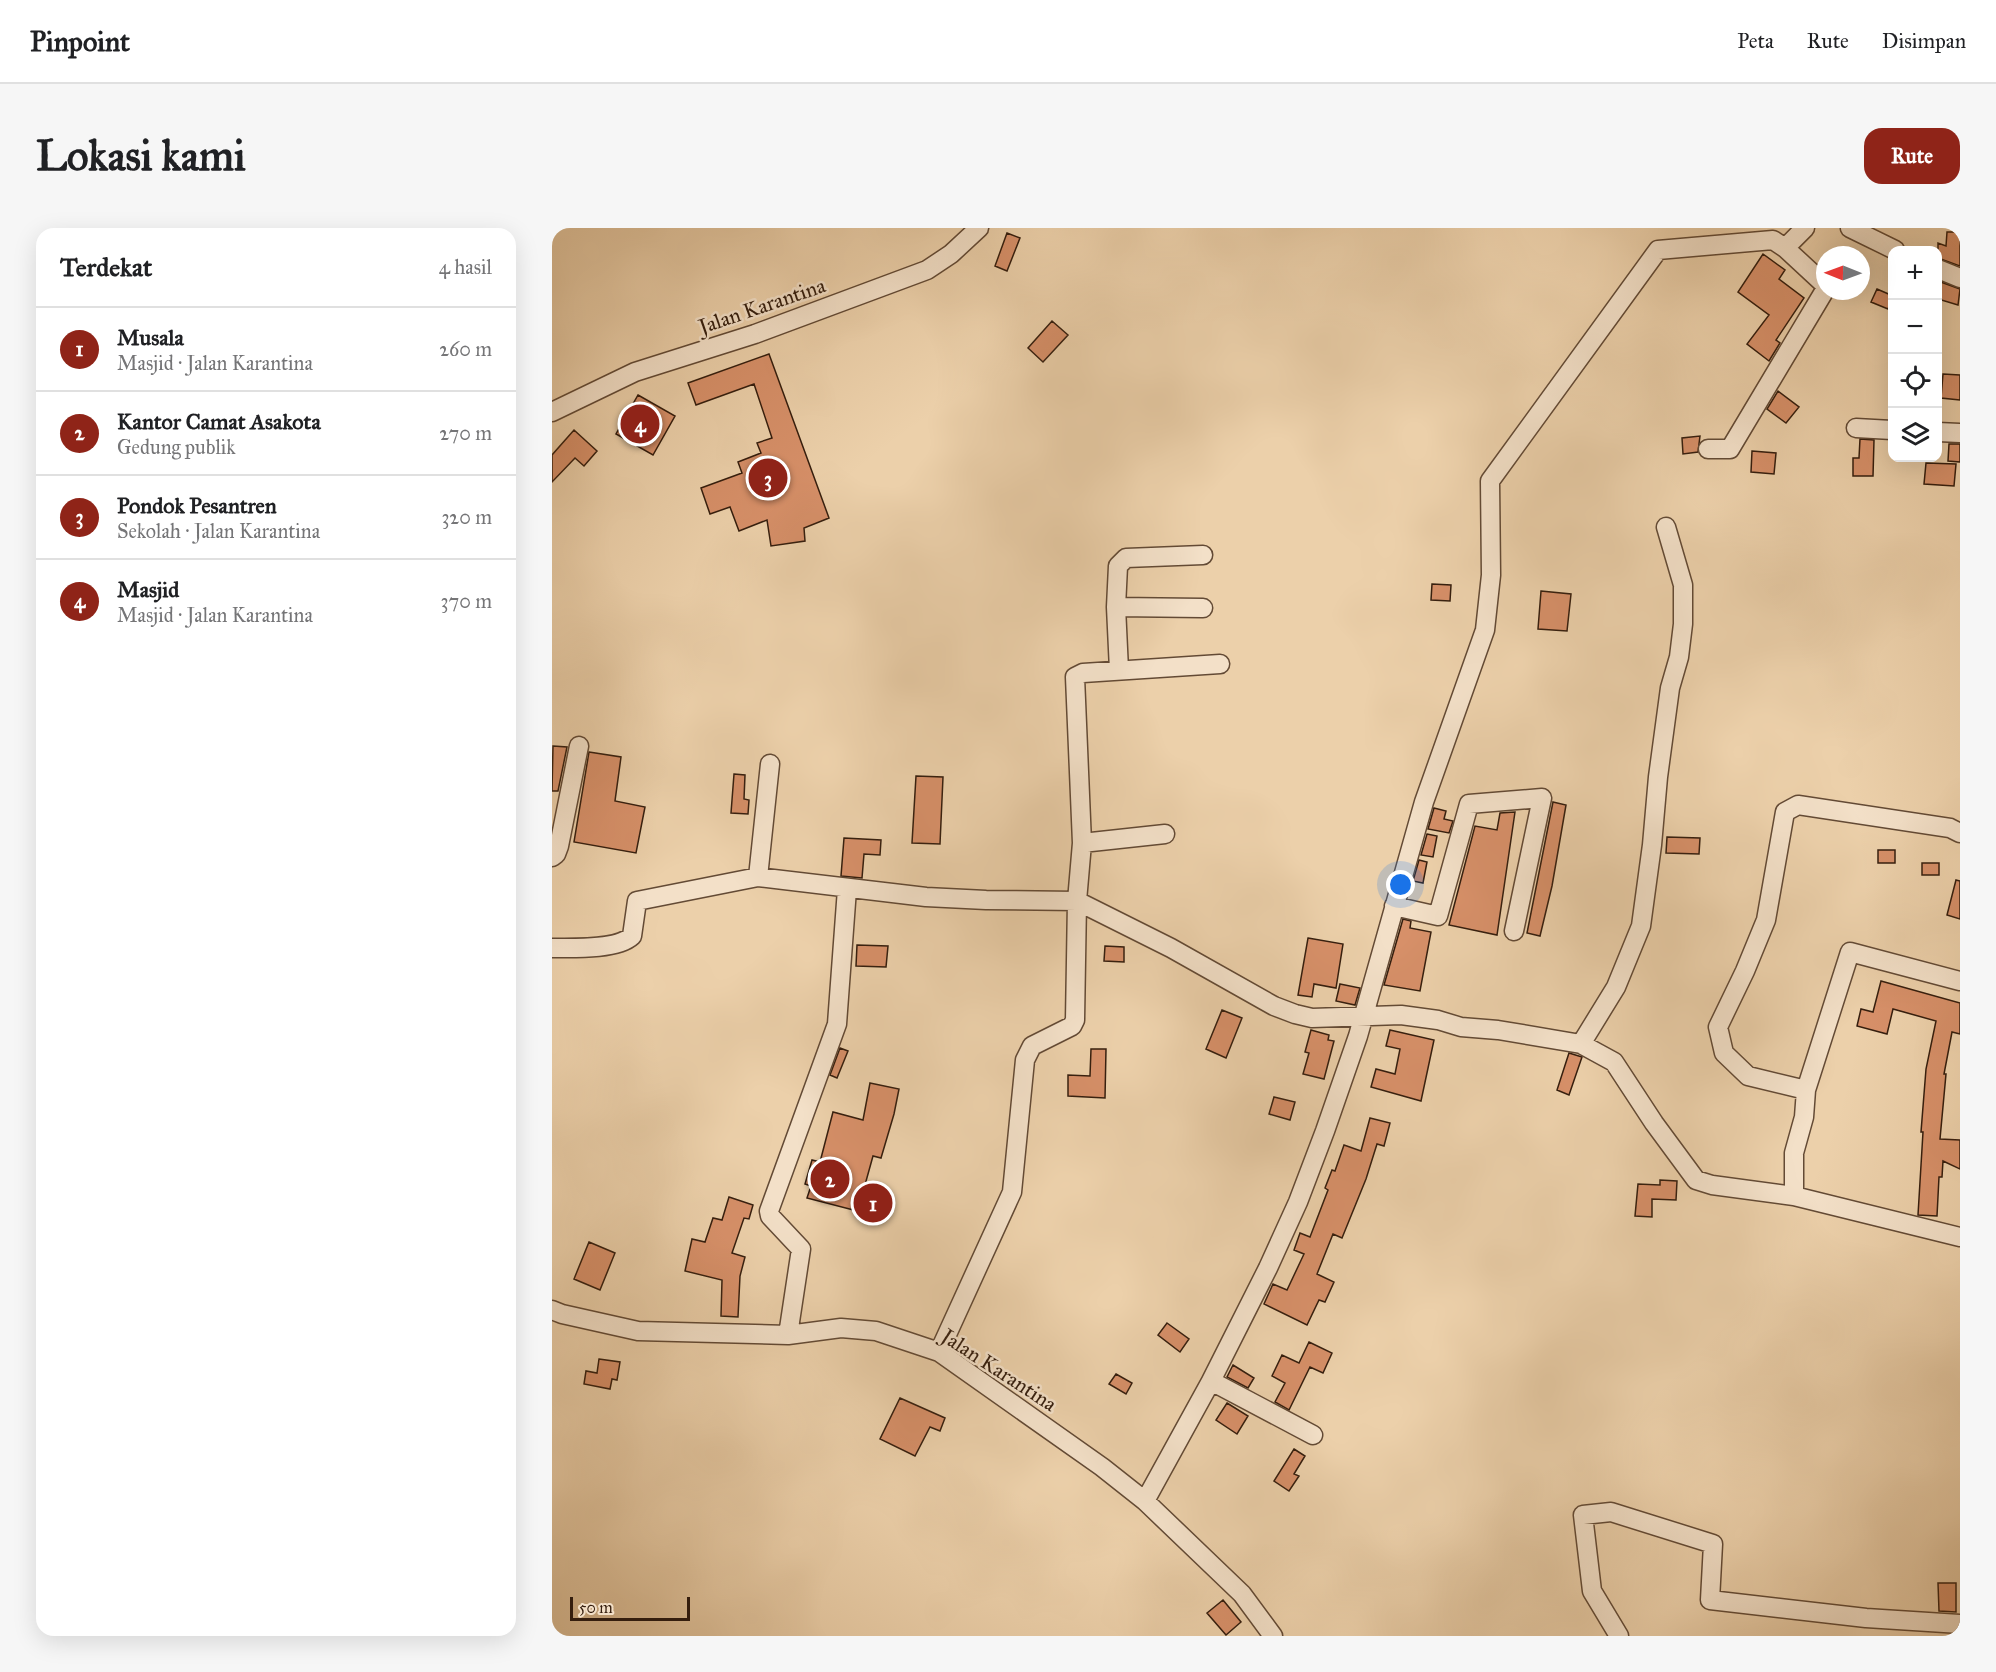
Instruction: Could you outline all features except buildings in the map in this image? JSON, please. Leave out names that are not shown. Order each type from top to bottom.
[{"type":"street","name":"Jalan Karantina","points":[[552,412],[635,372],[755,334],[927,270],[951,254],[979,228]]},
{"type":"street","points":[[1785,248],[1805,228]]},
{"type":"street","points":[[1850,228],[1881,235],[1891,246]]},
{"type":"street","points":[[1145,1501],[1211,1381],[1268,1268],[1298,1202],[1364,1017],[1424,802],[1485,630],[1491,575],[1490,481],[1658,250],[1773,240],[1816,277]]},
{"type":"street","points":[[1942,271],[1960,278]]},
{"type":"street","points":[[1708,449],[1730,449],[1819,300]]},
{"type":"street","points":[[1856,428],[1888,430]]},
{"type":"street","points":[[1942,432],[1960,434]]},
{"type":"street","points":[[1581,1044],[1616,987],[1641,926],[1670,688],[1679,657],[1683,624],[1683,585],[1666,527]]},
{"type":"street","points":[[1119,670],[1116,607],[1118,566],[1126,558],[1203,555]]},
{"type":"street","points":[[1116,607],[1203,608]]},
{"type":"street","points":[[939,1352],[1012,1192],[1025,1060],[1032,1046],[1074,1024],[1077,901],[1082,843],[1076,677],[1083,673],[1220,664]]},
{"type":"street","points":[[552,857],[559,846],[579,746]]},
{"type":"street","points":[[758,877],[770,764]]},
{"type":"street","points":[[1394,906],[1438,916],[1469,804],[1542,798],[1514,931]]},
{"type":"street","points":[[1806,1090],[1748,1076],[1724,1053],[1718,1027],[1746,971],[1766,920],[1785,812],[1798,806],[1950,828],[1960,833]]},
{"type":"street","points":[[1082,843],[1165,834]]},
{"type":"street","points":[[552,948],[613,944],[628,940],[632,936],[637,901],[758,877],[847,889],[974,899],[1077,901],[1171,948],[1274,1006],[1295,1014],[1312,1018],[1401,1014],[1438,1020],[1461,1027],[1498,1030],[1581,1044],[1614,1062],[1654,1123],[1696,1180],[1712,1185],[1794,1196],[1960,1237]]},
{"type":"street","points":[[788,1335],[801,1250],[770,1216],[769,1211],[837,1024],[847,889]]},
{"type":"street","points":[[1794,1196],[1794,1153],[1804,1118],[1806,1090],[1850,952],[1960,981]]},
{"type":"street","name":"Jalan Karantina","points":[[552,1310],[638,1331],[788,1335],[841,1328],[876,1332],[939,1352],[1102,1467],[1145,1501],[1242,1594],[1273,1636]]},
{"type":"street","points":[[1211,1381],[1313,1435]]},
{"type":"street","points":[[1619,1636],[1592,1591],[1583,1515],[1611,1512],[1713,1544],[1710,1600],[1866,1618],[1960,1624]]},
{"type":"place","name":"Masjid","points":[[640,424]]},
{"type":"place","name":"Pondok Pesantren","points":[[768,478]]},
{"type":"place","name":"Kantor Camat Asakota","points":[[830,1179]]},
{"type":"place","name":"Musala","points":[[873,1203]]}]
